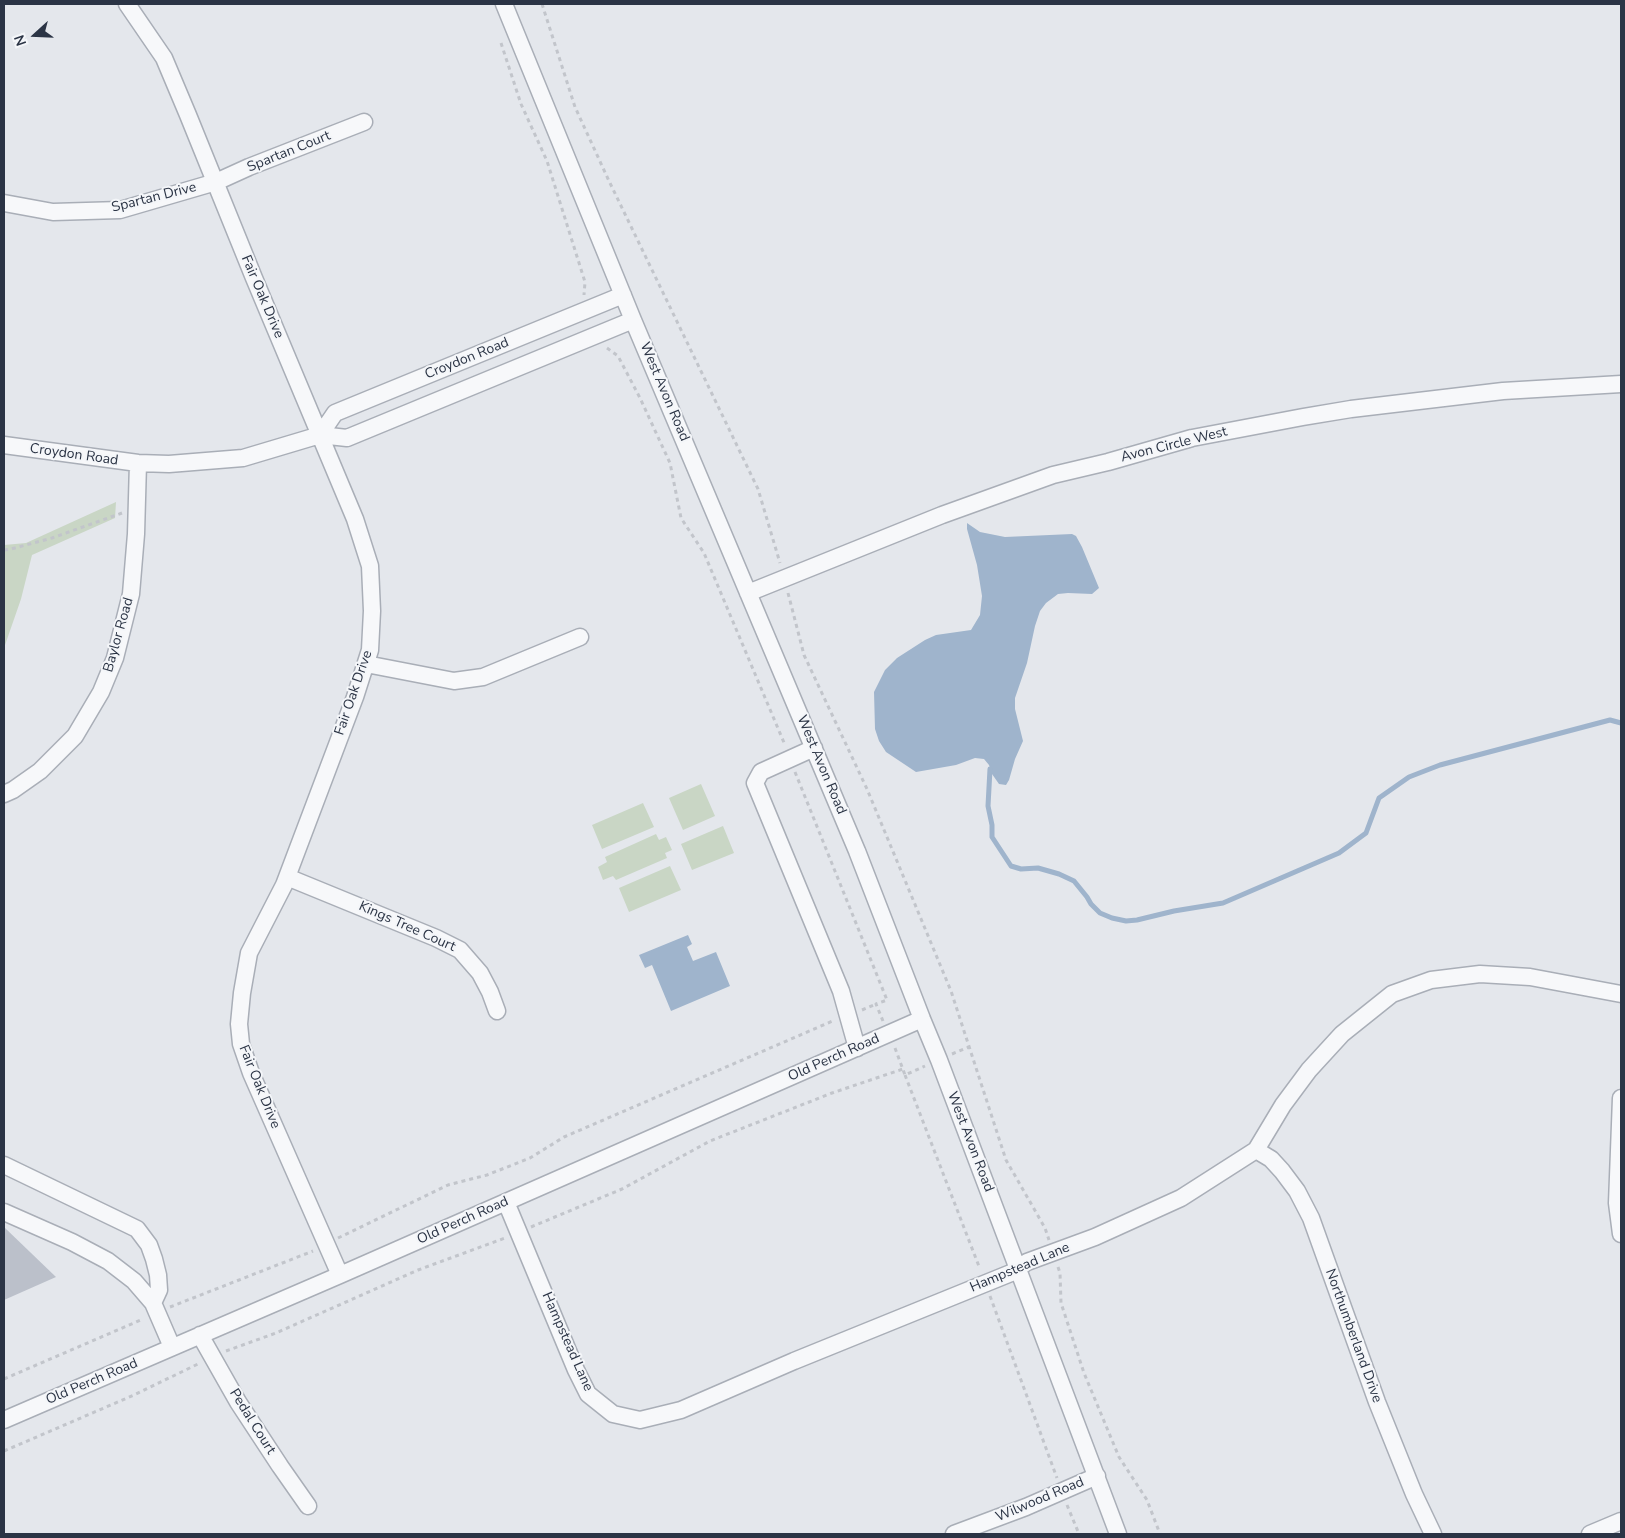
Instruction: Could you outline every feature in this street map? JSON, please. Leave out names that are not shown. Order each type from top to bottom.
[{"type":"street","name":"Fair Oak Drive","points":[[127,4],[164,58],[355,519],[370,566],[372,611],[370,650],[366,664],[355,698],[287,877],[249,953],[239,1024],[241,1044],[251,1073],[340,1275]]},
{"type":"street","name":"West Avon Road","points":[[504,4],[633,320],[870,884],[1018,1267],[1118,1534]]},
{"type":"street","name":"Spartan Court","points":[[216,182],[249,167],[364,122]]},
{"type":"street","name":"Spartan Drive","points":[[4,203],[52,212],[120,210],[216,182]]},
{"type":"street","name":"Croydon Road","points":[[320,435],[336,414],[623,295]]},
{"type":"street","name":"Croydon Road","points":[[4,445],[138,463],[169,464],[243,458],[320,435],[347,438],[633,320]]},
{"type":"street","name":"Avon Circle West","points":[[748,593],[942,515],[1053,475],[1108,462],[1192,438],[1352,409],[1503,391],[1621,384]]},
{"type":"street","name":"Baylor Road","points":[[4,794],[40,771],[75,736],[101,692],[115,658],[131,594],[138,463]]},
{"type":"street","points":[[366,664],[454,681],[483,678],[580,637]]},
{"type":"street","points":[[814,748],[761,772],[755,783],[841,991],[857,1048]]},
{"type":"street","name":"Kings Tree Court","points":[[287,877],[436,938],[460,950],[480,973],[497,1011]]},
{"type":"street","name":"Hampstead Lane","points":[[506,1202],[576,1370],[588,1394],[613,1414],[640,1420],[680,1410],[794,1361],[1011,1273],[1027,1262],[1112,1230],[1181,1198],[1256,1150],[1283,1105],[1309,1070],[1342,1034],[1392,994],[1431,980],[1480,974],[1530,977],[1621,994]]},
{"type":"street","name":"Old Perch Road","points":[[4,1420],[340,1275],[922,1019]]},
{"type":"street","points":[[1621,1098],[1617,1203],[1621,1234]]},
{"type":"street","name":"Northumberland Drive","points":[[1256,1150],[1271,1160],[1282,1171],[1297,1191],[1311,1218],[1377,1402],[1414,1494],[1433,1534]]},
{"type":"street","points":[[4,1165],[136,1229],[149,1244],[158,1275],[159,1290],[155,1308]]},
{"type":"street","points":[[4,1212],[72,1242],[108,1261],[134,1282],[155,1308],[172,1347]]},
{"type":"street","name":"Pedal Court","points":[[200,1335],[238,1402],[308,1506]]},
{"type":"street","name":"Wilwood Road","points":[[954,1534],[1026,1507],[1097,1476]]},
{"type":"street","points":[[1590,1534],[1621,1521]]},
{"type":"path","points":[[542,4],[575,107],[758,489],[804,654],[871,798],[952,991],[1006,1160],[1045,1228],[1060,1273],[1061,1303],[1084,1373],[1120,1457],[1147,1500],[1160,1534]]},
{"type":"path","points":[[501,42],[521,104],[547,162],[585,282],[584,297]]},
{"type":"path","points":[[4,1379],[155,1308],[326,1244],[448,1186],[487,1175],[530,1158],[564,1137],[887,1000],[790,759],[704,553],[681,518],[670,463],[618,356],[603,345]]},
{"type":"path","points":[[4,550],[52,538],[137,508]]},
{"type":"path","points":[[876,1004],[883,1020]]},
{"type":"path","points":[[954,1053],[969,1047]]},
{"type":"path","points":[[897,1052],[981,1272]]},
{"type":"path","points":[[905,1075],[923,1067]]},
{"type":"path","points":[[528,1228],[622,1189],[710,1141],[832,1093],[903,1069]]},
{"type":"path","points":[[229,1350],[276,1333],[418,1270],[509,1237]]},
{"type":"path","points":[[993,1303],[1057,1479]]},
{"type":"path","points":[[4,1451],[134,1395],[196,1365]]},
{"type":"path","points":[[1068,1509],[1079,1534]]},
{"type":"green space","points":[[116,502],[115,518],[32,555],[21,599],[4,648],[4,545],[26,543]]},
{"type":"green space","points":[[701,784],[715,816],[683,830],[669,798]]},
{"type":"green space","points":[[643,803],[654,827],[602,849],[592,825]]},
{"type":"green space","points":[[723,826],[734,853],[692,870],[681,844]]},
{"type":"green space","points":[[656,834],[659,840],[666,837],[672,850],[665,853],[667,858],[616,880],[613,876],[603,880],[598,867],[607,862],[605,857]]},
{"type":"green space","points":[[670,866],[681,890],[629,912],[619,888]]},
{"type":"water","points":[[967,523],[980,532],[1005,537],[1072,534],[1076,536],[1082,547],[1099,588],[1092,594],[1058,594],[1046,603],[1040,611],[1027,663],[1015,698],[1015,709],[1023,741],[1006,785],[999,784],[984,759],[975,758],[956,765],[916,772],[886,752],[879,741],[875,729],[874,692],[885,670],[897,658],[925,640],[936,635],[971,630],[980,615],[982,596]]},
{"type":"water","points":[[688,935],[692,944],[687,947],[693,961],[716,952],[730,986],[671,1011],[652,965],[645,968],[639,955]]},
{"type":"building","points":[[4,1227],[56,1277],[4,1300]]},
{"type":"waterway","points":[[990,769],[988,806],[992,825],[992,837],[1011,866],[1021,869],[1038,868],[1074,881],[1100,913],[1126,921],[1223,903],[1339,853],[1366,833],[1379,798],[1409,777],[1440,765],[1610,720],[1621,723]]}]
